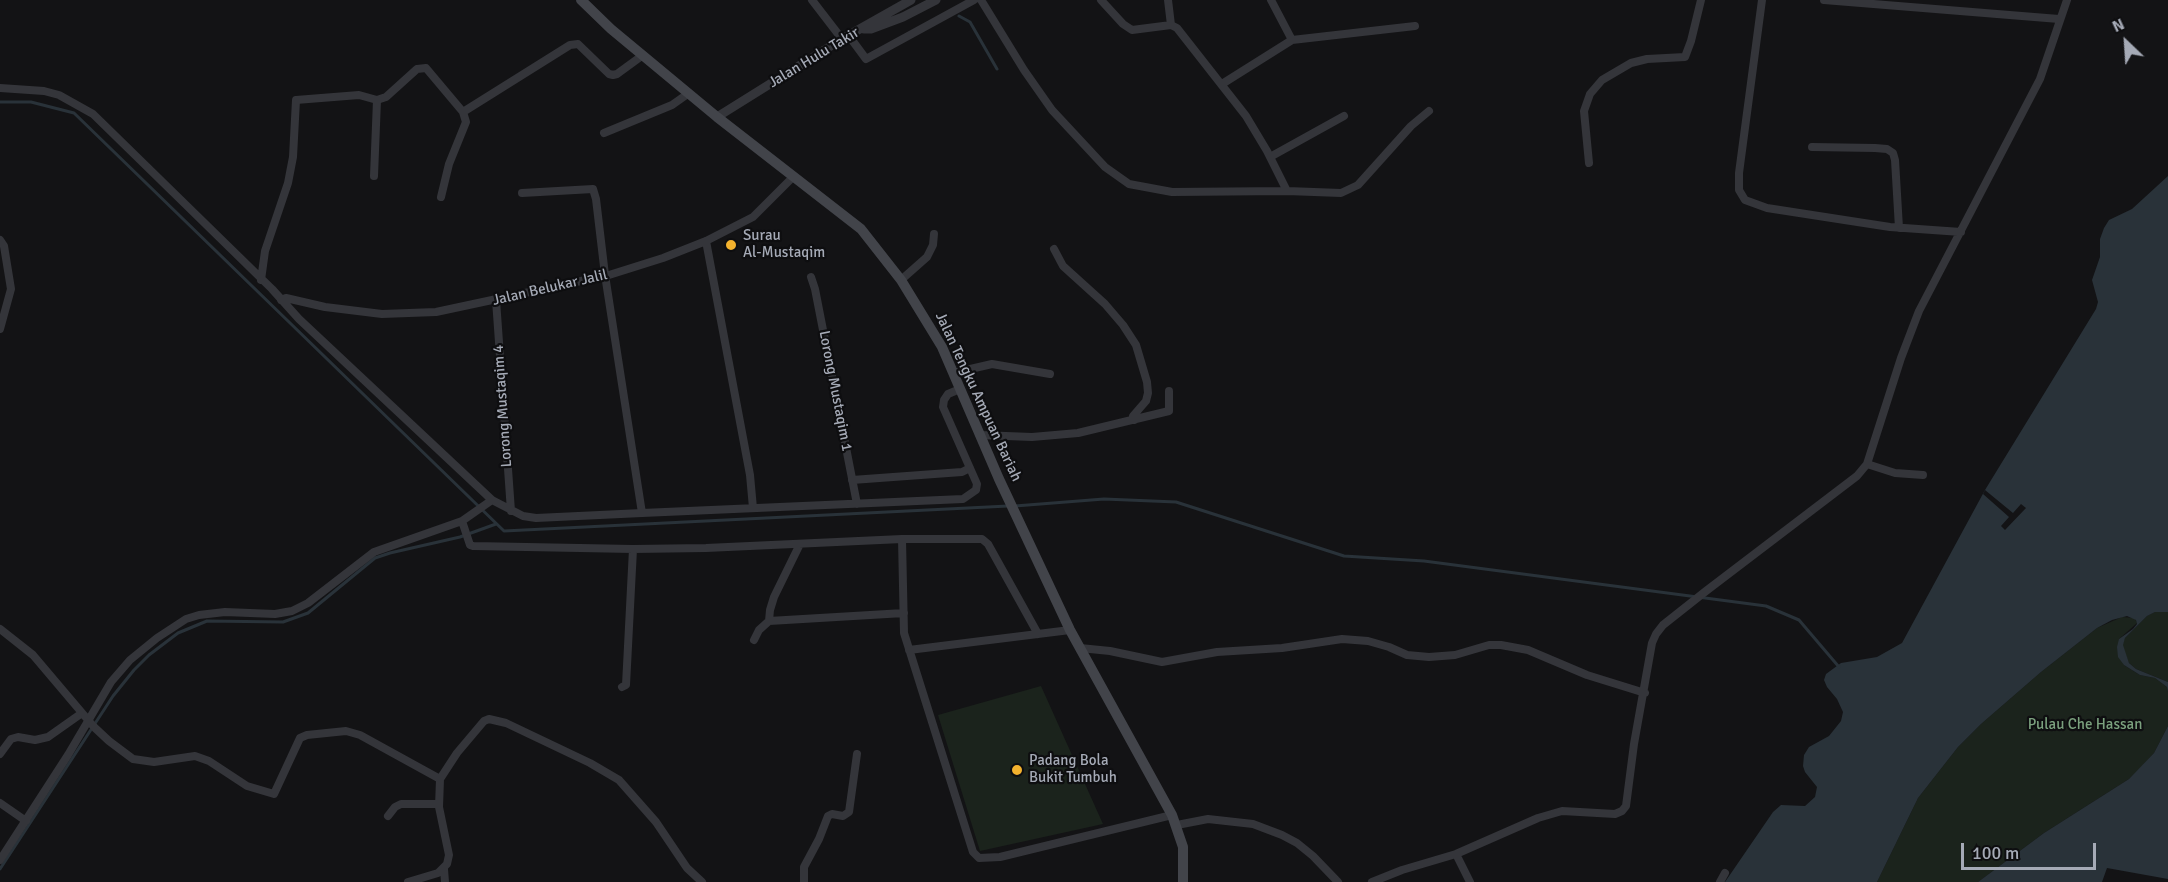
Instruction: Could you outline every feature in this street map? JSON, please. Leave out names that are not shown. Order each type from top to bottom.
[{"type":"main road","name":"Jalan Tengku Ampuan Bariah","points":[[581,0],[717,117],[861,229],[901,280],[942,348],[999,479],[1080,648],[1174,820],[1183,847],[1183,882]]},
{"type":"street","points":[[812,0],[866,59],[974,0]]},
{"type":"street","name":"Jalan Hulu Takir","points":[[717,117],[910,0]]},
{"type":"street","points":[[862,29],[889,23],[936,0]]},
{"type":"street","points":[[981,0],[1024,70],[1052,110],[1105,167],[1129,184],[1172,192],[1287,191],[1332,194],[1348,191],[1358,185],[1411,126],[1429,111]]},
{"type":"street","points":[[1101,0],[1123,24],[1132,30],[1171,25],[1177,28],[1246,116],[1287,191]]},
{"type":"street","points":[[1168,0],[1171,25]]},
{"type":"street","points":[[1271,0],[1292,40]]},
{"type":"street","points":[[1589,163],[1584,111],[1590,94],[1602,80],[1631,63],[1647,59],[1685,57],[1701,0]]},
{"type":"street","points":[[1762,0],[1739,173],[1739,190],[1745,200],[1767,208],[1899,228],[1961,232]]},
{"type":"street","points":[[1824,0],[2059,19]]},
{"type":"street","points":[[1372,882],[1402,870],[1456,854],[1538,818],[1562,811],[1615,814],[1626,806],[1634,744],[1645,693],[1652,643],[1663,625],[1850,482],[1867,464],[1901,358],[1919,312],[2040,79],[2067,0]]},
{"type":"street","points":[[1222,84],[1292,40],[1415,26]]},
{"type":"street","points":[[463,112],[570,45],[578,44],[609,74],[613,75],[643,55]]},
{"type":"street","points":[[261,279],[265,251],[288,183],[297,100],[359,95],[377,100],[386,97],[417,69],[426,68],[463,112],[466,122],[449,164],[441,197]]},
{"type":"street","points":[[0,88],[44,91],[59,95],[93,114],[299,319],[490,502],[511,511],[536,518],[963,499],[976,490],[977,484],[943,406],[948,394],[960,389]]},
{"type":"street","points":[[604,133],[672,105],[689,93]]},
{"type":"street","points":[[374,176],[377,100]]},
{"type":"street","points":[[1270,157],[1344,116]]},
{"type":"street","points":[[1812,147],[1875,148],[1887,149],[1893,153],[1899,228]]},
{"type":"street","name":"Jalan Belukar Jalil","points":[[281,300],[286,298],[325,307],[382,314],[436,312],[605,275],[663,258],[706,241],[753,217],[793,177]]},
{"type":"street","points":[[522,194],[593,189],[642,513]]},
{"type":"street","points":[[901,280],[927,257],[933,245],[934,234]]},
{"type":"street","points":[[0,240],[4,246],[11,289],[0,329]]},
{"type":"street","points":[[706,241],[750,475],[753,508]]},
{"type":"street","points":[[1054,249],[1063,266],[1105,304],[1136,345],[1148,393],[1146,401],[1133,416],[1134,420]]},
{"type":"street","name":"Lorong Mustaqim 1","points":[[810,277],[815,289],[857,504]]},
{"type":"street","name":"Lorong Mustaqim 4","points":[[496,300],[511,511]]},
{"type":"street","points":[[953,373],[992,364],[1050,374]]},
{"type":"street","points":[[980,435],[1032,437],[1058,435],[1078,433],[1134,420],[1169,411],[1169,391]]},
{"type":"street","points":[[1867,464],[1895,472],[1923,475]]},
{"type":"street","points":[[852,480],[962,472],[970,468]]},
{"type":"street","points":[[0,860],[89,721],[111,682],[130,660],[157,638],[186,620],[213,613],[292,612],[308,603],[374,552],[464,523],[490,502]]},
{"type":"street","points":[[464,523],[469,541],[473,546],[491,547],[706,548],[902,539],[982,539],[988,544],[1038,634]]},
{"type":"street","points":[[902,539],[904,633],[973,852],[979,858],[1000,857],[1174,820],[1208,819],[1253,824],[1282,835],[1313,855],[1338,882]]},
{"type":"street","points":[[769,621],[774,597],[800,544]]},
{"type":"street","points":[[622,687],[626,685],[633,549]]},
{"type":"street","points":[[754,640],[759,630],[769,621],[904,613]]},
{"type":"street","points":[[0,629],[33,655],[89,721],[109,741],[133,759],[154,762],[195,756],[209,761],[247,786],[274,794],[300,738],[307,735],[346,731],[360,735],[440,779]]},
{"type":"street","points":[[909,650],[1071,630]]},
{"type":"street","points":[[1080,648],[1110,651],[1162,663],[1217,652],[1282,648],[1342,639],[1368,641],[1389,646],[1407,655],[1429,657],[1455,655],[1489,645],[1501,645],[1528,650],[1587,675],[1645,693]]},
{"type":"street","points":[[408,882],[438,873],[447,864],[449,855],[438,804],[440,779],[456,753],[484,721],[494,719],[591,763],[619,780],[656,822],[687,868],[702,882]]},
{"type":"street","points":[[0,754],[11,739],[18,736],[34,740],[89,721]]},
{"type":"street","points":[[804,882],[804,867],[828,816],[832,814],[843,816],[849,812],[857,754]]},
{"type":"street","points":[[0,803],[26,821]]},
{"type":"street","points":[[388,816],[395,807],[401,804],[438,804]]},
{"type":"street","points":[[1456,854],[1470,882]]},
{"type":"street","points":[[444,869],[445,882]]},
{"type":"street","points":[[1720,882],[1725,873]]},
{"type":"green space","points":[[2155,612],[2168,612],[2168,682],[2136,669],[2129,663],[2122,645],[2125,638],[2147,616]]},
{"type":"green space","name":"Pulau Che Hassan","points":[[2122,617],[2135,618],[2137,623],[2119,639],[2124,665],[2140,675],[2155,678],[2167,687],[2168,692],[2168,726],[2154,753],[2142,766],[2129,779],[2044,833],[1978,882],[1877,882],[1918,798],[1958,747],[2041,672],[2097,628]]},
{"type":"green space","name":"Padang Bola Bukit Tumbuh","points":[[1041,686],[1103,824],[980,851],[938,715]]},
{"type":"shaded area","points":[[2168,176],[2168,612],[2155,612],[2147,616],[2125,638],[2123,645],[2129,663],[2136,669],[2168,682],[2168,692],[2167,687],[2155,678],[2140,675],[2124,665],[2118,657],[2119,639],[2133,629],[2137,624],[2136,620],[2127,616],[2112,620],[2097,628],[2041,672],[1958,747],[1918,798],[1877,882],[1725,882],[1773,812],[1781,805],[1805,806],[1815,797],[1817,787],[1805,772],[1804,755],[1809,747],[1829,736],[1841,721],[1843,712],[1837,699],[1827,687],[1824,680],[1826,674],[1841,663],[1877,657],[1902,643],[1985,490],[2096,309],[2098,302],[2092,280],[2100,257],[2100,239],[2104,228],[2109,220],[2132,209]]},
{"type":"shaded area","points":[[2168,726],[2168,879],[2107,868],[2102,882],[1978,882],[2044,833],[2129,779],[2154,753]]},
{"type":"pier","points":[[1985,490],[2013,513],[2021,504],[2026,508],[2005,530],[2001,526],[2009,517],[1983,494]]},
{"type":"waterway","points":[[959,16],[970,22],[997,69]]},
{"type":"waterway","points":[[0,102],[31,102],[74,113],[504,531],[1008,506]]},
{"type":"waterway","points":[[1015,506],[1104,499],[1176,502],[1344,556],[1424,561],[1766,606],[1799,620],[1839,667]]},
{"type":"waterway","points":[[0,869],[113,696],[149,655],[178,633],[207,621],[283,622],[308,613],[375,558],[460,537],[496,524]]},
{"type":"place","name":"Surau Al-Mustaqim","points":[[731,245]]},
{"type":"place","name":"Padang Bola Bukit Tumbuh","points":[[1017,770]]}]
